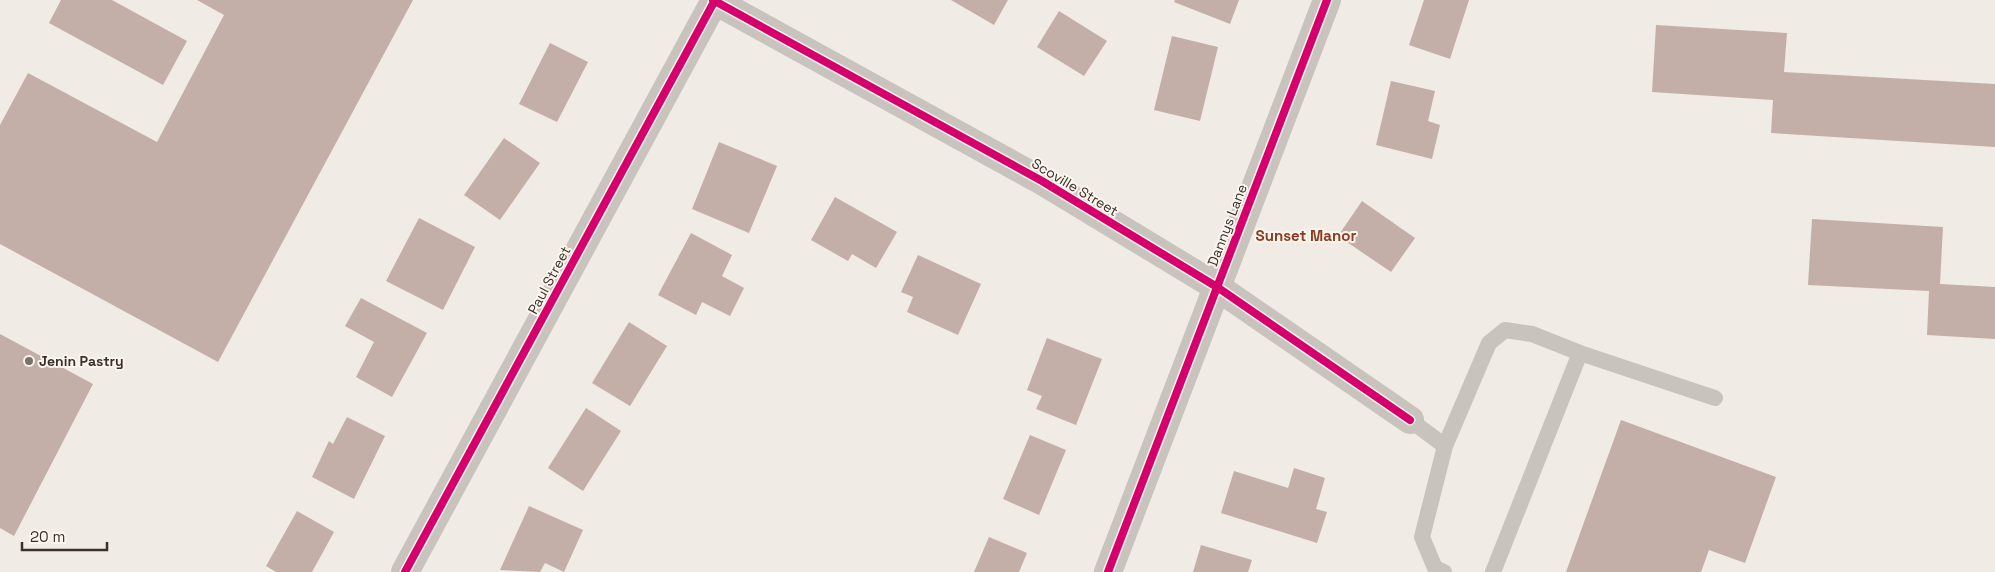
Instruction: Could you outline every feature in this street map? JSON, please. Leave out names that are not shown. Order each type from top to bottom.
[{"type":"street","name":"Scoville Street","points":[[714,0],[1042,181],[1217,287],[1410,420]]},
{"type":"street","name":"Paul Street","points":[[405,572],[714,0]]},
{"type":"street","name":"Dannys Lane","points":[[1108,572],[1328,0]]},
{"type":"lane","points":[[1444,572],[1435,568],[1422,537],[1445,446],[1489,343],[1505,330],[1532,334],[1580,353],[1715,398]]},
{"type":"lane","points":[[1493,572],[1580,353]]},
{"type":"lane","points":[[1410,420],[1445,446]]},
{"type":"building","points":[[61,0],[112,0],[187,41],[163,85],[49,23]]},
{"type":"building","points":[[197,0],[413,0],[218,362],[0,244],[0,125],[28,73],[157,142],[224,15]]},
{"type":"building","points":[[951,0],[1008,0],[994,25]]},
{"type":"building","points":[[1175,0],[1239,0],[1230,24],[1174,2]]},
{"type":"building","points":[[1424,0],[1469,0],[1450,59],[1409,45]]},
{"type":"building","points":[[1059,11],[1107,41],[1084,76],[1037,47]]},
{"type":"building","points":[[1656,25],[1787,33],[1784,72],[1995,84],[1995,147],[1771,133],[1773,100],[1652,92]]},
{"type":"building","points":[[1172,36],[1218,47],[1200,121],[1154,110]]},
{"type":"building","points":[[550,43],[588,62],[557,122],[519,104]]},
{"type":"building","points":[[1391,81],[1435,91],[1428,121],[1440,125],[1432,159],[1376,145]]},
{"type":"building","points":[[504,138],[540,163],[500,220],[464,195]]},
{"type":"building","points":[[719,142],[777,166],[749,233],[692,209]]},
{"type":"building","points":[[835,197],[897,232],[876,268],[852,254],[848,261],[811,240]]},
{"type":"building","points":[[1362,201],[1415,238],[1391,272],[1338,236]]},
{"type":"building","points":[[419,218],[475,247],[443,310],[386,281]]},
{"type":"building","points":[[1812,219],[1943,227],[1940,284],[1995,287],[1995,339],[1927,335],[1929,291],[1808,285]]},
{"type":"building","points":[[691,233],[732,255],[722,276],[744,288],[730,316],[702,302],[696,315],[658,295]]},
{"type":"building","points":[[918,255],[981,284],[958,335],[907,312],[913,297],[901,292]]},
{"type":"building","points":[[361,298],[427,333],[392,397],[356,377],[374,342],[345,326]]},
{"type":"building","points":[[629,322],[667,346],[630,406],[592,383]]},
{"type":"building","points":[[0,334],[93,384],[14,536],[0,528]]},
{"type":"building","points":[[1047,338],[1102,359],[1076,425],[1036,409],[1042,396],[1027,390]]},
{"type":"building","points":[[586,408],[621,431],[583,491],[548,468]]},
{"type":"building","points":[[347,417],[385,436],[354,499],[312,477],[329,441],[333,444]]},
{"type":"building","points":[[1621,420],[1776,477],[1745,563],[1709,550],[1701,572],[1566,572]]},
{"type":"building","points":[[1030,435],[1066,450],[1039,515],[1003,499]]},
{"type":"building","points":[[1294,468],[1325,478],[1316,509],[1327,512],[1317,543],[1221,513],[1234,471],[1288,488]]},
{"type":"building","points":[[529,506],[583,530],[564,572],[545,563],[540,572],[500,570]]},
{"type":"building","points":[[297,511],[334,532],[312,572],[276,572],[266,566]]},
{"type":"building","points":[[989,537],[1027,553],[1019,572],[974,572]]},
{"type":"building","points":[[1201,545],[1252,560],[1248,572],[1193,572]]},
{"type":"cycle path","points":[[713,0],[1042,181],[1217,287],[1410,420]]},
{"type":"cycle path","points":[[405,572],[715,0]]},
{"type":"cycle path","points":[[1108,572],[1327,0]]},
{"type":"place","name":"Jenin Pastry","points":[[29,361]]},
{"type":"district","name":"Sunset Manor","points":[[1306,236]]}]
